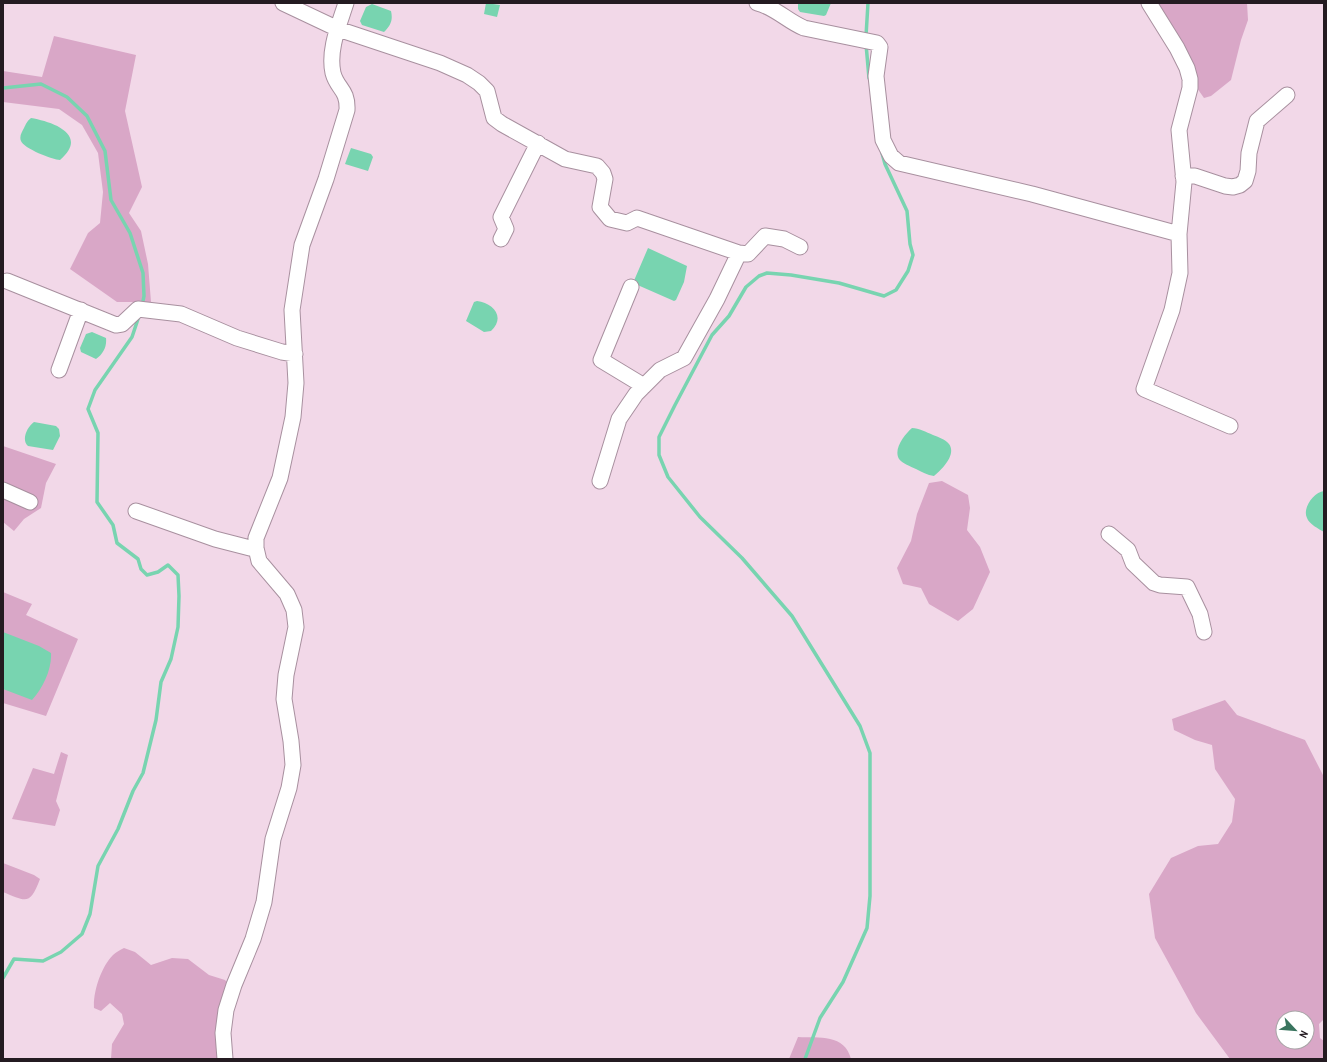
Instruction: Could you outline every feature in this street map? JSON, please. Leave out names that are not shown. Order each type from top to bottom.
[{"type":"street","points":[[283,3],[338,29],[440,63],[467,75],[479,83],[487,91],[494,118],[565,159],[597,166],[603,173],[605,179],[600,207],[610,219],[627,223],[636,218],[740,253],[748,254],[765,236],[784,239],[800,247]]},
{"type":"street","points":[[226,1059],[223,1033],[226,1010],[234,985],[253,939],[264,902],[273,839],[289,788],[293,765],[291,741],[284,699],[286,675],[296,627],[294,610],[287,594],[259,561],[256,548],[256,538],[280,478],[293,417],[296,383],[292,310],[302,245],[326,179],[347,110],[347,98],[333,74],[332,58],[338,29],[346,3]]},
{"type":"street","points":[[757,3],[770,8],[794,24],[804,28],[872,40],[878,43],[880,47],[876,76],[883,140],[891,156],[899,163],[1032,194],[1179,234]]},
{"type":"street","points":[[1149,3],[1177,48],[1187,68],[1190,79],[1190,88],[1179,130],[1184,176],[1179,234],[1180,260],[1177,292],[1144,389],[1230,426]]},
{"type":"street","points":[[1184,176],[1195,176],[1233,187],[1240,185],[1245,181],[1248,172],[1249,153],[1257,121],[1287,95]]},
{"type":"street","points":[[501,239],[506,229],[501,217],[538,144]]},
{"type":"street","points":[[600,481],[619,419],[636,394],[660,370],[684,358],[717,299],[740,253]]},
{"type":"street","points":[[7,281],[116,325],[122,324],[143,310],[181,314],[237,338],[282,352],[295,354]]},
{"type":"street","points":[[631,287],[601,360],[644,386]]},
{"type":"street","points":[[59,370],[81,310]]},
{"type":"street","points":[[3,490],[30,502]]},
{"type":"street","points":[[136,510],[215,539],[250,548],[256,548]]},
{"type":"street","points":[[1109,534],[1128,550],[1133,563],[1154,583],[1160,586],[1187,587],[1200,614],[1204,632]]},
{"type":"shaded area","points":[[486,3],[500,5],[497,17],[484,14]]},
{"type":"shaded area","points":[[798,3],[831,3],[826,15],[824,16],[800,12],[798,9]]},
{"type":"shaded area","points":[[1154,3],[1247,3],[1248,20],[1241,40],[1231,80],[1211,96],[1204,98],[1197,88]]},
{"type":"shaded area","points":[[372,4],[391,11],[391,22],[384,32],[362,25],[360,21],[366,7]]},
{"type":"shaded area","points":[[54,36],[136,55],[125,111],[142,187],[129,213],[141,231],[148,264],[151,302],[117,302],[70,269],[88,233],[100,223],[103,192],[98,153],[82,125],[59,109],[3,102],[3,71],[42,77]]},
{"type":"shaded area","points":[[31,118],[58,126],[70,137],[71,143],[68,151],[60,160],[45,156],[23,144],[20,137],[28,120]]},
{"type":"shaded area","points":[[351,148],[371,154],[373,157],[368,171],[345,164]]},
{"type":"shaded area","points":[[648,248],[687,266],[684,282],[676,300],[674,301],[633,283]]},
{"type":"shaded area","points":[[474,302],[483,302],[496,312],[497,321],[491,331],[484,332],[466,321]]},
{"type":"shaded area","points":[[92,332],[106,338],[104,350],[96,359],[81,352],[80,348],[86,334]]},
{"type":"shaded area","points":[[34,422],[56,426],[59,429],[60,436],[53,450],[28,446],[25,437],[29,427]]},
{"type":"shaded area","points":[[912,428],[920,429],[939,437],[946,441],[951,448],[950,457],[947,462],[934,476],[907,465],[899,459],[899,446],[903,438]]},
{"type":"shaded area","points":[[3,446],[56,464],[46,483],[41,508],[24,519],[14,531],[3,522]]},
{"type":"shaded area","points":[[942,481],[968,495],[970,508],[967,530],[980,547],[990,572],[973,609],[958,621],[929,604],[921,588],[903,584],[897,568],[911,541],[917,514],[929,483]]},
{"type":"shaded area","points":[[1324,491],[1324,532],[1310,522],[1307,518],[1306,510],[1313,497]]},
{"type":"shaded area","points":[[3,592],[32,604],[26,615],[78,639],[46,716],[3,703]]},
{"type":"shaded area","points":[[3,632],[39,646],[51,653],[50,665],[46,678],[40,690],[32,700],[3,689]]},
{"type":"shaded area","points":[[1225,700],[1237,715],[1305,740],[1324,777],[1324,1019],[1319,1024],[1320,1038],[1324,1041],[1324,1059],[1230,1059],[1196,1013],[1155,938],[1149,894],[1171,858],[1198,846],[1218,844],[1232,822],[1235,799],[1215,769],[1212,745],[1195,740],[1174,730],[1172,719]]},
{"type":"shaded area","points":[[61,752],[68,755],[56,801],[60,810],[55,826],[12,819],[33,768],[54,774]]},
{"type":"shaded area","points":[[3,863],[34,875],[40,879],[37,887],[30,897],[23,899],[3,892]]},
{"type":"shaded area","points":[[124,948],[135,952],[151,965],[172,958],[188,959],[209,975],[225,980],[235,992],[227,1059],[111,1059],[112,1044],[124,1024],[122,1014],[110,1003],[101,1011],[94,1008],[94,1002],[96,987],[101,973],[113,955]]},
{"type":"shaded area","points":[[798,1037],[822,1038],[837,1041],[848,1051],[851,1059],[789,1059]]},
{"type":"waterway","points":[[866,36],[868,3]]},
{"type":"waterway","points":[[866,44],[869,78]]},
{"type":"waterway","points":[[3,88],[41,84],[67,97],[87,116],[105,151],[111,200],[130,233],[143,273],[144,296],[142,306]]},
{"type":"waterway","points":[[805,1059],[820,1018],[843,982],[867,928],[870,896],[870,753],[860,726],[792,616],[742,558],[700,517],[668,477],[659,455],[659,437],[712,335],[729,316],[746,287],[759,276],[767,273],[791,275],[839,283],[884,296],[896,290],[908,271],[913,255],[910,244],[907,211],[885,164],[882,153]]},
{"type":"waterway","points":[[3,978],[14,959],[43,961],[61,952],[82,934],[90,914],[98,866],[118,829],[133,791],[143,773],[156,720],[161,682],[171,659],[178,627],[178,575],[168,565],[158,572],[147,575],[141,569],[138,559],[117,543],[113,525],[97,502],[98,433],[88,409],[95,390],[132,337],[139,316]]}]
